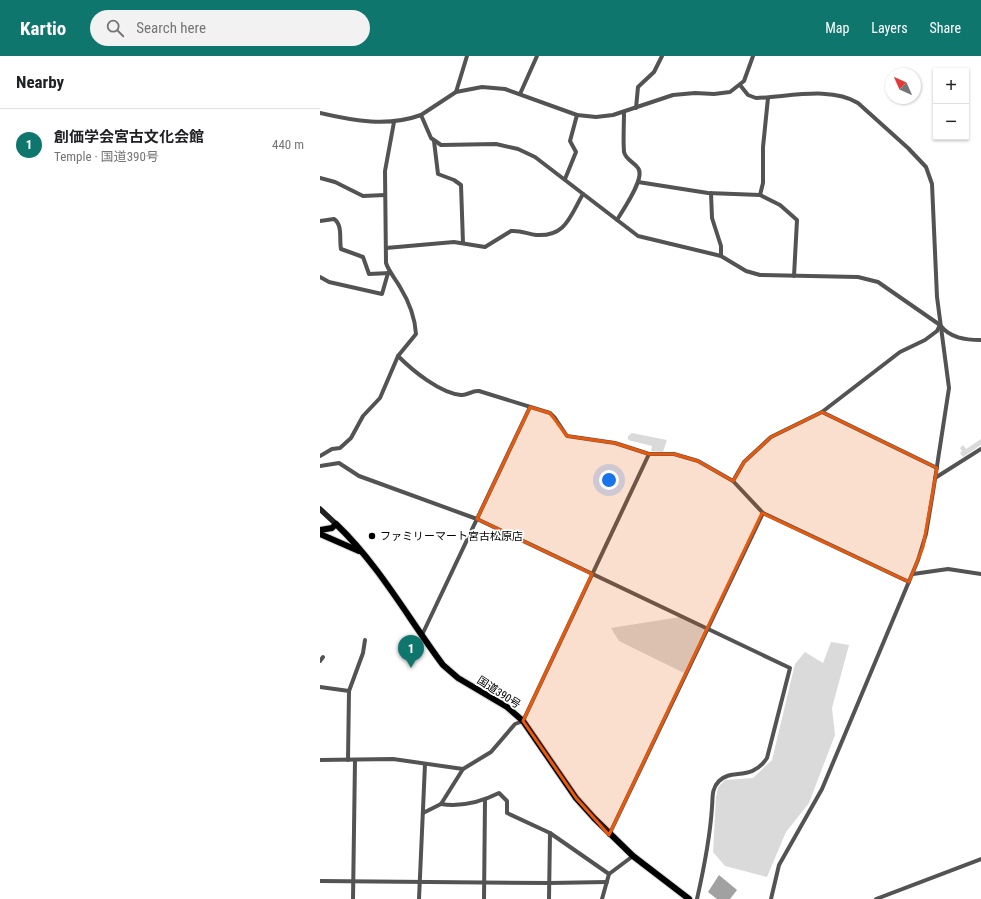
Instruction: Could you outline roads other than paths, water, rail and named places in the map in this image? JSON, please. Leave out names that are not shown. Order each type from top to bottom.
[{"type":"highway","points":[[320,530],[332,528],[336,524]]},
{"type":"highway","name":"国道390号","points":[[336,524],[364,554],[451,673],[507,707],[523,721],[576,798],[609,835],[687,899]]},
{"type":"highway","points":[[320,534],[348,545],[364,554]]},
{"type":"main road","points":[[320,509],[336,524]]},
{"type":"street","points":[[456,92],[467,56]]},
{"type":"street","points":[[520,94],[537,56]]},
{"type":"street","points":[[636,108],[638,87],[654,72],[662,56]]},
{"type":"street","points":[[320,113],[362,120],[394,122],[421,115],[456,92],[482,87],[505,89],[577,115],[604,116],[624,112],[673,95],[695,93],[719,94],[730,92],[740,85],[747,74],[753,56]]},
{"type":"street","points":[[740,85],[752,98],[833,94],[850,98],[858,103],[908,148],[926,167],[932,184],[934,249],[940,325],[949,388],[924,540],[913,574],[822,790],[779,865],[771,899]]},
{"type":"street","points":[[760,195],[763,183],[763,148],[768,98]]},
{"type":"street","points":[[617,220],[640,176],[638,168],[628,159],[624,152],[624,112]]},
{"type":"street","points":[[421,115],[434,141],[438,174],[460,185],[463,243]]},
{"type":"street","points":[[565,179],[576,152],[570,141],[577,115]]},
{"type":"street","points":[[320,456],[332,449],[340,448],[351,438],[363,416],[383,394],[398,356],[414,338],[416,327],[400,288],[389,273],[386,263],[384,171],[394,122]]},
{"type":"street","points":[[434,141],[446,146],[496,144],[508,146],[536,157],[633,233],[646,239],[721,256],[746,271],[753,273],[794,276],[858,277],[878,282],[940,325],[946,333],[967,340],[981,340]]},
{"type":"street","points":[[320,178],[335,182],[363,196],[385,195]]},
{"type":"street","points":[[638,182],[711,193],[760,195],[780,205],[796,220],[794,276]]},
{"type":"street","points":[[711,193],[712,218],[721,246],[721,256]]},
{"type":"street","points":[[386,248],[440,242],[463,243],[485,247],[512,231],[538,235],[552,234],[565,225],[583,194]]},
{"type":"street","points":[[320,221],[334,219],[337,221],[340,227],[341,249],[363,257],[366,270],[369,274],[389,273]]},
{"type":"street","points":[[320,276],[329,282],[382,294],[389,273]]},
{"type":"street","points":[[733,481],[744,462],[771,437],[822,412],[900,352],[925,340],[937,331],[940,325]]},
{"type":"street","points":[[398,356],[409,368],[432,382],[436,387],[460,395],[464,395],[472,390],[479,390],[550,413],[567,436],[614,443],[649,454],[674,454],[698,461],[733,481],[763,513],[909,582]]},
{"type":"street","points":[[422,635],[530,407]]},
{"type":"street","points":[[822,412],[937,468]]},
{"type":"street","points":[[935,478],[981,449]]},
{"type":"street","points":[[423,813],[441,804],[462,769],[491,752],[515,724],[523,721],[649,454]]},
{"type":"street","points":[[320,466],[339,463],[359,476],[372,482],[477,519],[788,666],[790,670],[767,758],[762,764],[752,771],[743,775],[723,778],[714,786],[709,846],[697,899]]},
{"type":"street","points":[[609,835],[763,513]]},
{"type":"street","points":[[913,574],[948,569],[981,574]]},
{"type":"street","points":[[348,760],[349,691],[363,653],[365,640]]},
{"type":"street","points":[[320,661],[323,657]]},
{"type":"street","points":[[320,687],[349,691]]},
{"type":"street","points":[[320,760],[393,760],[462,769]]},
{"type":"street","points":[[353,899],[355,760]]},
{"type":"street","points":[[419,899],[425,764]]},
{"type":"street","points":[[441,804],[453,806],[485,800],[499,793],[507,801],[507,813],[550,833],[609,874]]},
{"type":"street","points":[[484,899],[485,800]]},
{"type":"street","points":[[549,899],[550,833]]},
{"type":"street","points":[[602,899],[609,874],[633,856]]},
{"type":"street","points":[[876,899],[981,859]]},
{"type":"street","points":[[320,881],[484,883],[607,882]]},
{"type":"place","name":"ファミリーマート宮古松原店","points":[[372,536]]},
{"type":"place","name":"創価学会宮古文化会館","points":[[411,668]]}]
